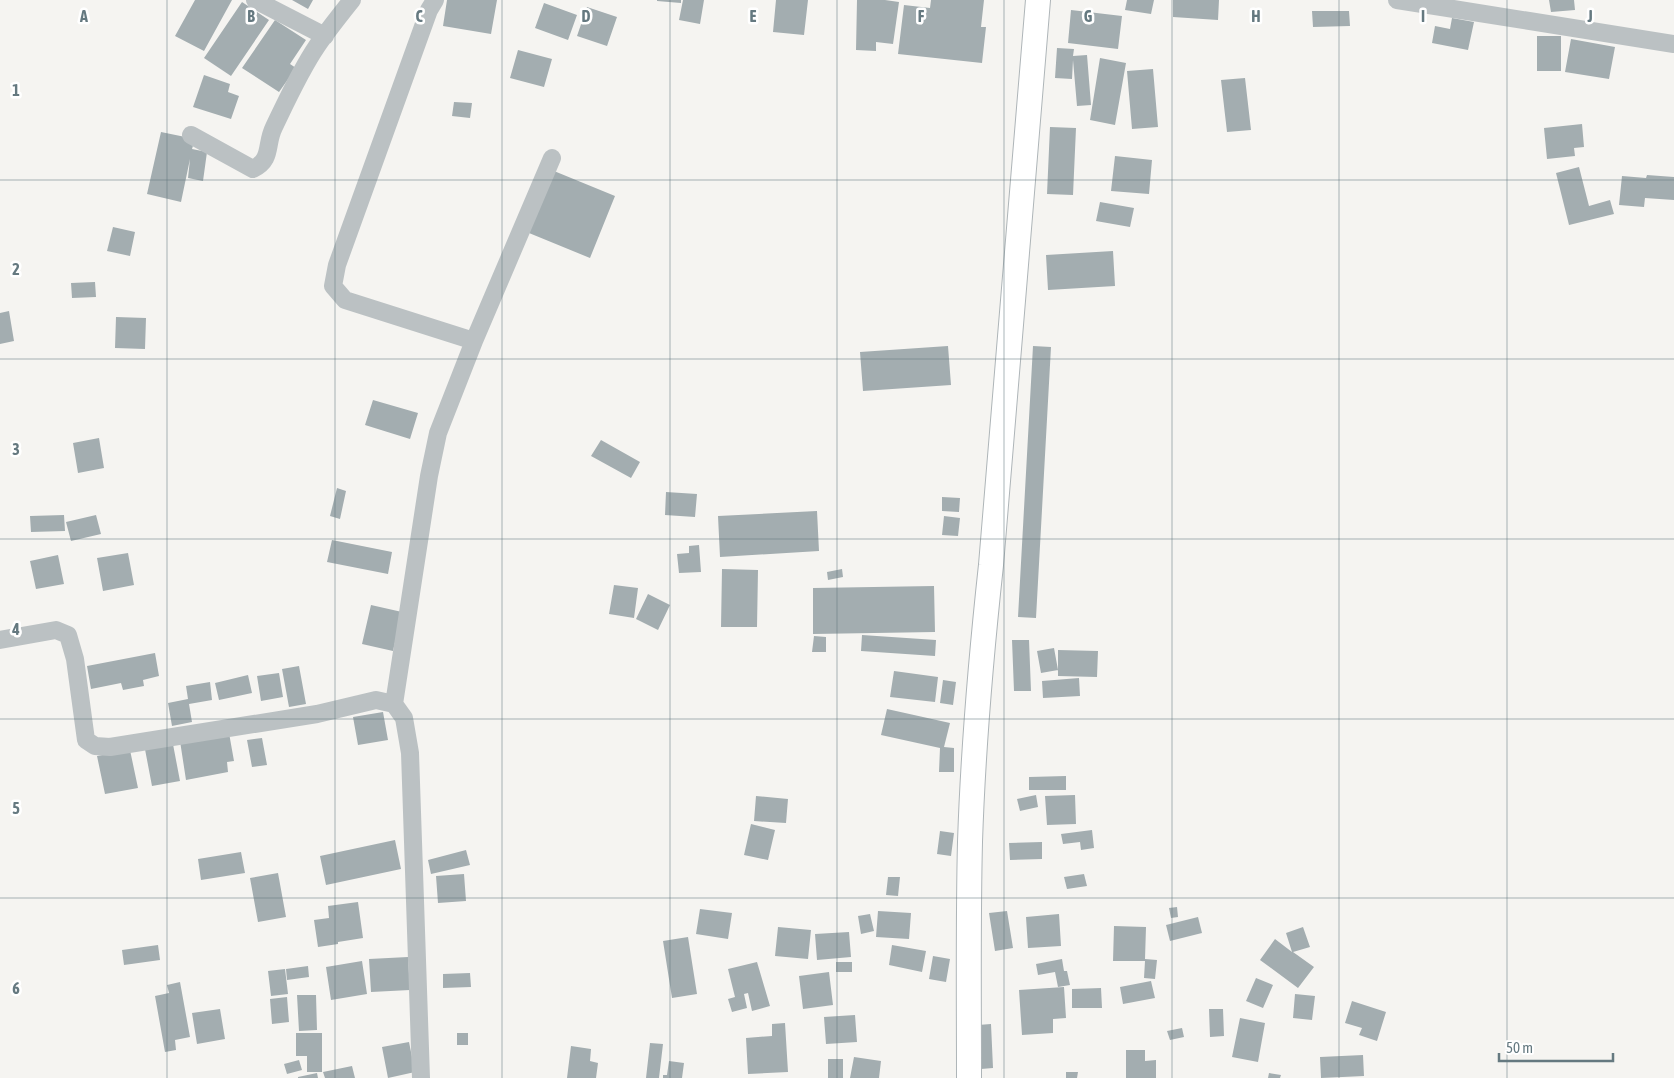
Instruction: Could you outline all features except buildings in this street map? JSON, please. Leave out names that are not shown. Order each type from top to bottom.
[{"type":"street","points":[[255,0],[325,36]]},
{"type":"street","points":[[191,135],[253,169],[262,164],[267,155],[270,134],[312,54],[352,0]]},
{"type":"street","points":[[436,0],[429,10],[337,265],[333,286],[345,300],[474,341]]},
{"type":"street","points":[[969,1078],[970,843],[973,786],[982,654],[1038,0]]},
{"type":"street","points":[[1397,0],[1674,44]]},
{"type":"street","points":[[394,704],[429,476],[438,433],[474,341],[552,158]]},
{"type":"street","points":[[0,640],[56,630],[68,635],[74,659],[86,740],[95,746],[110,747],[300,717],[376,700],[394,704],[404,718],[410,753],[421,1078]]}]
